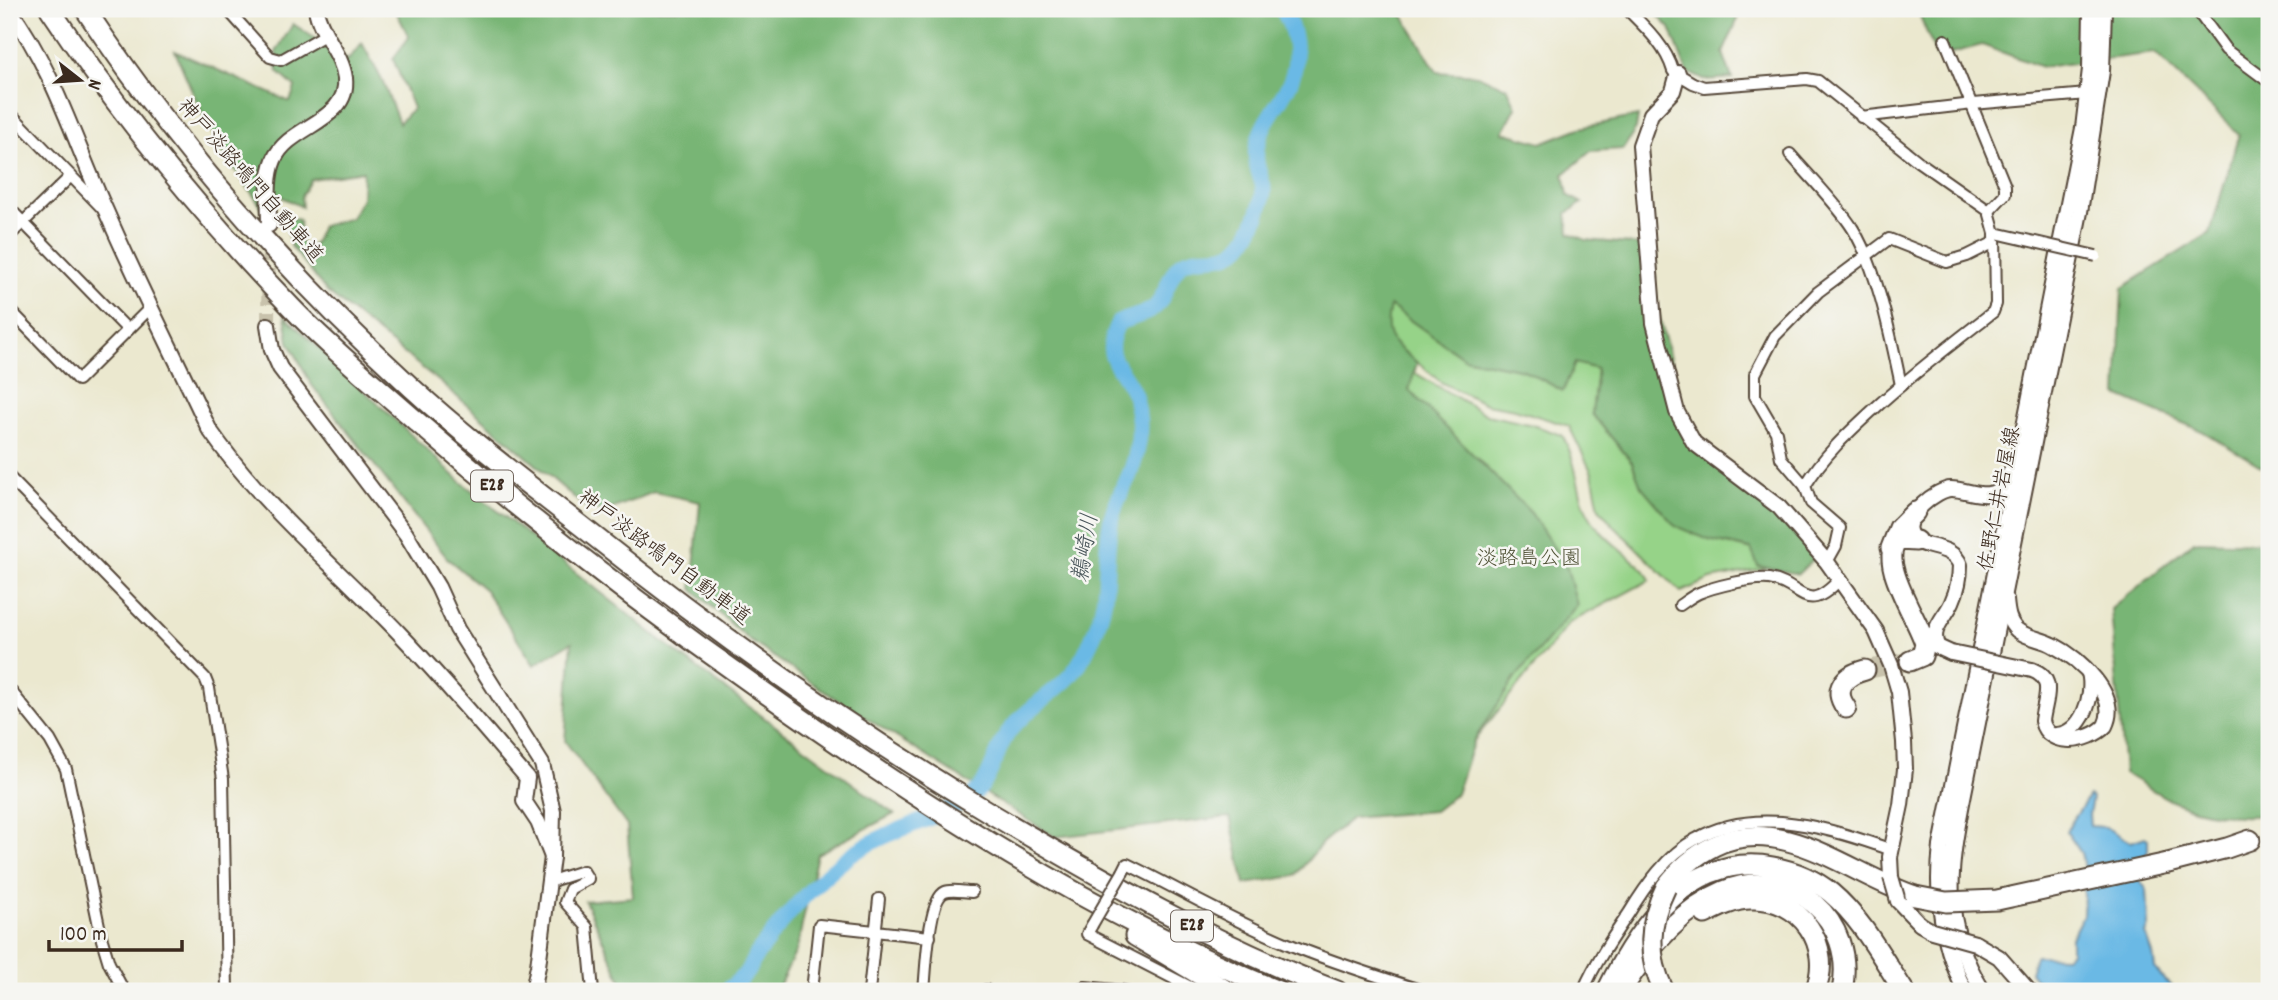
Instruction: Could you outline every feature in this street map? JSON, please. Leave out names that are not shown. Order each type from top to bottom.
[{"type":"highway","name":"E28","points":[[50,9],[125,115],[200,208],[293,310],[480,476],[661,618],[816,729],[959,823],[1068,890],[1164,940],[1278,991]]},
{"type":"highway","name":"神戸淡路鳴門自動車道","points":[[85,9],[184,145],[292,269],[355,334],[415,390],[495,458],[632,567],[831,712],[894,754],[1053,850],[1130,894],[1266,963],[1338,991]]},
{"type":"highway","points":[[1910,662],[1922,656],[1926,644],[1896,577],[1891,557],[1895,533],[1915,512]]},
{"type":"highway","points":[[1891,557],[1893,546],[1899,540],[1916,541]]},
{"type":"highway","points":[[1846,708],[1839,695],[1841,685],[1848,677],[1865,670]]},
{"type":"highway","points":[[1664,991],[1652,955],[1653,924],[1666,887],[1683,867],[1706,850],[1734,839],[1775,837],[1805,847],[1907,899],[1962,903],[1997,900],[2168,863],[2250,840]]},
{"type":"highway","points":[[1606,991],[1642,930],[1677,893],[1715,872],[1742,865],[1795,872],[1829,891],[1857,920],[1904,991]]},
{"type":"highway","points":[[1622,991],[1643,959],[1672,927],[1712,897],[1738,887],[1773,885],[1808,899],[1835,929],[1846,968],[1842,991]]},
{"type":"highway","points":[[1068,890],[1165,956],[1227,991]]},
{"type":"highway","points":[[1643,959],[1676,931],[1711,911],[1740,901],[1773,902],[1794,911],[1811,928],[1822,959],[1822,971],[1815,991]]},
{"type":"highway","points":[[1653,924],[1657,963],[1672,991]]},
{"type":"street","points":[[9,9],[25,31],[47,71],[107,214],[209,429],[228,457],[298,532],[400,633],[527,778],[524,801],[538,822],[552,857]]},
{"type":"street","points":[[227,9],[270,57],[281,60],[325,35]]},
{"type":"street","points":[[269,225],[270,181],[274,159],[288,140],[337,108],[344,95],[346,79],[342,64],[317,20],[316,9]]},
{"type":"street","points":[[1627,9],[1650,32],[1671,63],[1673,71],[1693,83],[1704,87],[1807,79],[1818,81],[1919,162],[1989,211],[1997,236],[1996,304],[1993,312],[1901,385],[1834,446],[1805,486]]},
{"type":"street","points":[[2196,9],[2226,50],[2269,82]]},
{"type":"street","name":"佐野仁井岩屋線","points":[[1965,991],[1942,927],[1937,873],[1944,824],[2083,128],[2098,13]]},
{"type":"street","name":"佐野仁井岩屋線","points":[[1983,991],[1956,929],[1950,890],[1955,841],[2080,212],[2097,114],[2102,71],[2098,13]]},
{"type":"street","points":[[1945,40],[2005,186],[2005,194],[1989,211]]},
{"type":"street","points":[[1678,73],[1673,91],[1651,114],[1640,145],[1654,323],[1677,412],[1694,443],[1779,507],[1827,562],[1876,631],[1899,692],[1905,769],[1892,850],[1891,877],[1920,924],[1933,931],[1975,943],[2000,957],[2029,991]]},
{"type":"street","points":[[1861,117],[2087,94]]},
{"type":"street","points":[[9,112],[107,214]]},
{"type":"street","points":[[1790,154],[1853,228],[1866,255],[1887,322],[1901,385]]},
{"type":"street","points":[[9,236],[71,176]]},
{"type":"street","points":[[9,208],[128,330]]},
{"type":"street","points":[[1827,562],[1836,546],[1840,528],[1811,503],[1805,486],[1782,458],[1776,432],[1755,396],[1755,374],[1775,336],[1818,292],[1889,239],[1947,262],[1967,256],[1997,236],[2096,256]]},
{"type":"street","points":[[9,309],[78,380],[151,307]]},
{"type":"street","points":[[268,325],[272,350],[280,368],[406,534],[438,587],[457,629],[542,764],[553,811],[552,857],[533,991]]},
{"type":"street","points":[[2008,574],[2007,614],[2015,628],[2065,652],[2089,673],[2101,688],[2109,715],[2105,726],[2096,734],[2069,740],[2045,730],[2042,721],[2048,690],[2047,681],[2041,674],[1951,657],[1938,647],[1934,639],[1937,628],[1953,599],[1961,565],[1953,553],[1916,541],[1908,529],[1908,523],[1915,512],[1944,490],[1982,494],[1994,492],[2007,480],[2024,421]]},
{"type":"street","points":[[9,477],[205,678],[209,688],[223,779],[227,991]]},
{"type":"street","points":[[1982,494],[1993,499],[2000,509],[1998,552]]},
{"type":"street","points":[[1680,605],[1700,593],[1767,579],[1778,582],[1804,598],[1818,597],[1840,579]]},
{"type":"street","points":[[1981,708],[1992,664],[1999,649],[2013,637],[2025,635]]},
{"type":"street","points":[[2053,735],[2069,732],[2079,722],[2090,692],[2089,673]]},
{"type":"street","points":[[9,689],[50,740],[66,769],[102,940],[109,963],[124,991]]},
{"type":"street","points":[[1583,991],[1605,950],[1662,866],[1695,839],[1716,829],[1736,825],[1795,823],[1835,831],[1892,850]]},
{"type":"street","points":[[1198,991],[1087,934],[1127,864],[1215,910],[1285,942],[1423,991]]},
{"type":"street","points":[[548,882],[583,871],[588,879],[570,889],[565,902],[587,927],[593,991]]},
{"type":"street","points":[[924,991],[933,909],[939,896],[947,891],[972,892]]},
{"type":"street","points":[[869,991],[879,899]]},
{"type":"street","points":[[812,991],[819,925],[930,937]]},
{"type":"street","points":[[1073,991],[1085,986],[1125,991]]},
{"type":"green space","points":[[395,9],[1399,9],[1437,72],[1477,75],[1508,88],[1516,107],[1503,132],[1541,143],[1580,128],[1638,116],[1636,129],[1623,149],[1591,151],[1564,174],[1568,195],[1582,203],[1567,213],[1569,233],[1586,240],[1641,245],[1693,449],[1770,507],[1816,557],[1798,574],[1758,566],[1751,549],[1709,540],[1675,526],[1641,486],[1632,462],[1592,414],[1597,369],[1575,363],[1563,391],[1524,370],[1464,358],[1390,306],[1389,333],[1396,345],[1417,363],[1409,390],[1531,513],[1567,568],[1577,605],[1516,677],[1474,740],[1456,794],[1434,811],[1352,818],[1322,843],[1295,876],[1245,884],[1230,817],[1055,837],[839,701],[749,640],[692,589],[700,502],[654,492],[604,512],[584,506],[440,382],[327,292],[291,246],[284,216],[299,220],[301,243],[313,246],[322,226],[351,218],[362,198],[363,171],[311,179],[301,196],[302,207],[268,190],[263,209],[222,151],[175,51],[290,102],[295,87],[278,72],[276,52],[293,24],[348,60],[362,43],[382,80],[399,123],[413,108],[393,59],[409,37]]},
{"type":"green space","points":[[1652,9],[1738,9],[1737,21],[1723,53],[1732,78],[1704,80],[1687,72],[1670,28]]},
{"type":"green space","points":[[1917,9],[2269,9],[2269,471],[2202,431],[2117,395],[2122,288],[2210,233],[2239,134],[2155,53],[2042,67],[1982,45],[1937,57]]},
{"type":"green space","name":"淡路島公園","points":[[1390,306],[1464,358],[1524,370],[1563,390],[1575,363],[1597,369],[1592,414],[1632,462],[1641,486],[1709,540],[1757,551],[1764,569],[1711,579],[1681,592],[1599,508],[1592,473],[1569,426],[1515,409],[1486,404],[1442,383],[1390,340],[1386,323]]},
{"type":"green space","points":[[285,316],[460,481],[681,656],[894,814],[817,854],[797,949],[778,988],[773,991],[626,991],[585,901],[633,897],[627,826],[565,741],[572,642],[534,665],[485,590],[448,559],[311,384],[289,342]]},
{"type":"green space","name":"淡路島公園","points":[[1398,363],[1487,415],[1533,425],[1562,435],[1590,517],[1604,534],[1645,571],[1650,580],[1569,623],[1464,753]]},
{"type":"green space","points":[[2194,541],[2269,543],[2269,813],[2234,816],[2194,809],[2172,801],[2124,773],[2111,609]]},
{"type":"water","points":[[2089,796],[2092,798],[2090,826],[2105,827],[2131,842],[2145,837],[2148,839],[2148,851],[2141,862],[2139,879],[2147,890],[2149,926],[2146,934],[2155,969],[2171,985],[2173,991],[2058,991],[2035,979],[2030,972],[2035,956],[2065,957],[2071,952],[2071,938],[2083,915],[2085,874],[2081,853],[2066,831]]},
{"type":"waterway","name":"鵜崎川","points":[[727,991],[746,973],[778,926],[798,903],[843,861],[873,842],[939,814],[978,791],[1010,730],[1079,665],[1099,620],[1104,600],[1112,516],[1132,468],[1139,435],[1136,400],[1114,361],[1111,345],[1113,335],[1118,323],[1144,314],[1156,306],[1175,270],[1185,261],[1234,251],[1249,233],[1263,197],[1256,155],[1259,137],[1287,89],[1294,71],[1296,53],[1293,34],[1282,9]]},
{"type":"tunnel","points":[[268,325],[269,240]]},
{"type":"tunnel","points":[[1865,670],[1910,661]]}]
